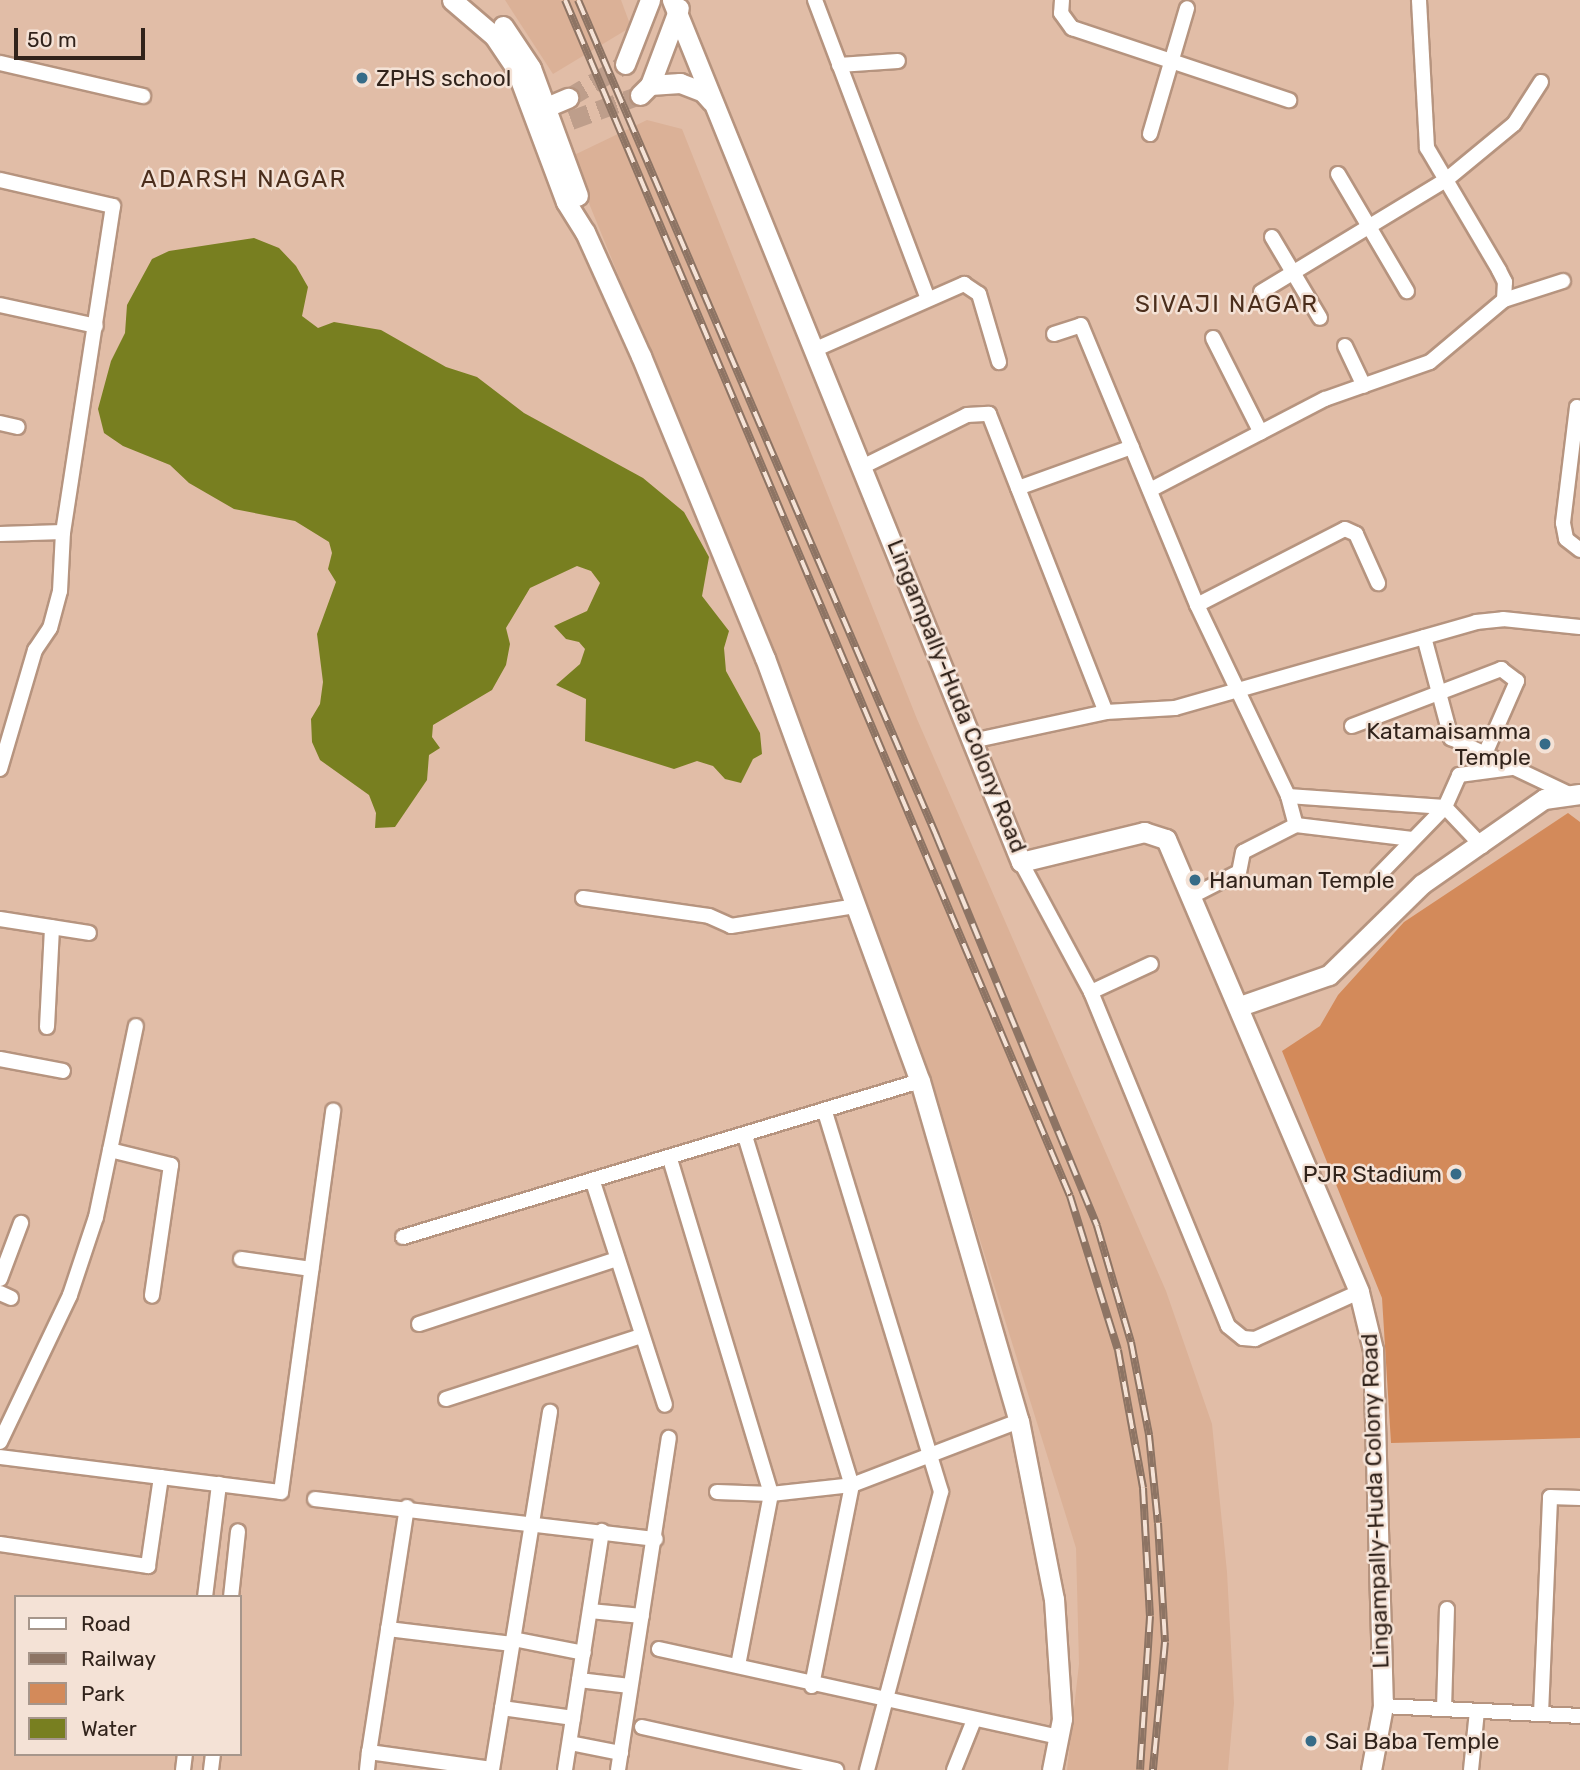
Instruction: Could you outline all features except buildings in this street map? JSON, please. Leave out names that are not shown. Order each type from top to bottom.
[{"type":"street","points":[[452,0],[477,18],[506,51],[540,110],[556,127],[585,232],[765,658],[920,1081],[1019,1421],[1054,1599],[1062,1718],[1052,1770]]},
{"type":"street","points":[[474,0],[520,47],[540,110]]},
{"type":"street","points":[[625,64],[650,0]]},
{"type":"street","points":[[814,0],[927,297]]},
{"type":"street","points":[[1062,0],[1061,13],[1072,28],[1289,100]]},
{"type":"street","points":[[1419,0],[1424,136],[1446,180],[1505,282],[1504,300]]},
{"type":"street","points":[[677,4],[645,90],[693,87],[716,106]]},
{"type":"street","name":"Lingampally-Huda Colony Road","points":[[677,4],[1021,862],[1144,832],[1166,839],[1194,895],[1359,1292],[1373,1350],[1383,1706],[1371,1770]]},
{"type":"street","points":[[1150,134],[1169,61],[1187,8]]},
{"type":"street","points":[[839,65],[898,61]]},
{"type":"street","points":[[0,64],[143,96]]},
{"type":"street","points":[[1261,292],[1446,180],[1514,124],[1541,82]]},
{"type":"street","points":[[540,110],[568,98]]},
{"type":"street","points":[[1338,174],[1407,291]]},
{"type":"street","points":[[0,180],[113,206],[63,532],[60,591],[50,628],[35,650],[1,762]]},
{"type":"street","points":[[1272,237],[1320,318]]},
{"type":"street","points":[[1150,490],[1261,433],[1364,386],[1430,362],[1504,300],[1563,281]]},
{"type":"street","points":[[816,349],[954,286],[975,289],[999,362]]},
{"type":"street","points":[[0,306],[96,326]]},
{"type":"street","points":[[1054,334],[1081,325],[1197,605],[1287,796],[1296,825]]},
{"type":"street","points":[[1213,338],[1261,433]]},
{"type":"street","points":[[1345,346],[1364,386]]},
{"type":"street","points":[[1577,407],[1563,523],[1566,539],[1580,550]]},
{"type":"street","points":[[864,466],[979,411],[989,414],[1106,712]]},
{"type":"street","points":[[0,423],[18,427]]},
{"type":"street","points":[[1018,488],[1132,447]]},
{"type":"street","points":[[1197,605],[1345,529],[1356,534],[1378,583]]},
{"type":"street","points":[[0,534],[63,532]]},
{"type":"street","points":[[972,741],[1106,712],[1175,708],[1239,693],[1424,637],[1503,619],[1580,627]]},
{"type":"street","points":[[1424,637],[1451,738],[1573,794]]},
{"type":"street","points":[[1352,726],[1501,669],[1517,681],[1485,754]]},
{"type":"street","points":[[1378,876],[1445,807],[1460,775],[1512,768]]},
{"type":"street","points":[[1240,1006],[1329,975],[1422,884],[1482,846],[1544,799],[1573,794]]},
{"type":"street","points":[[1287,796],[1445,807],[1482,846]]},
{"type":"street","points":[[1194,895],[1239,872],[1243,852],[1296,825],[1412,839]]},
{"type":"street","points":[[1021,862],[1091,992],[1228,1326],[1243,1338],[1255,1339],[1359,1292]]},
{"type":"street","points":[[583,898],[709,916],[731,926],[856,906]]},
{"type":"street","points":[[0,919],[89,933]]},
{"type":"street","points":[[47,1027],[52,928]]},
{"type":"street","points":[[1091,992],[1151,964]]},
{"type":"street","points":[[0,1442],[70,1295],[96,1217],[136,1026]]},
{"type":"street","points":[[0,1059],[64,1071]]},
{"type":"street","points":[[403,1237],[670,1159],[920,1081]]},
{"type":"street","points":[[0,1457],[281,1492],[334,1111]]},
{"type":"street","points":[[825,1112],[941,1492],[867,1770]]},
{"type":"street","points":[[745,1136],[852,1485],[812,1686]]},
{"type":"street","points":[[110,1150],[163,1160],[173,1172],[152,1296]]},
{"type":"street","points":[[670,1159],[771,1494],[738,1666]]},
{"type":"street","points":[[593,1182],[664,1405]]},
{"type":"street","points":[[0,1279],[21,1223]]},
{"type":"street","points":[[241,1259],[311,1269]]},
{"type":"street","points":[[419,1324],[617,1259]]},
{"type":"street","points":[[446,1399],[640,1336]]},
{"type":"street","points":[[369,1752],[492,1770],[550,1412]]},
{"type":"street","points":[[717,1492],[771,1494],[852,1485],[1019,1421]]},
{"type":"street","points":[[618,1770],[670,1438]]},
{"type":"street","points":[[0,1544],[148,1566],[160,1477]]},
{"type":"street","points":[[205,1595],[219,1484]]},
{"type":"street","points":[[1541,1714],[1550,1497],[1580,1498]]},
{"type":"street","points":[[316,1499],[407,1507],[656,1539]]},
{"type":"street","points":[[367,1770],[407,1507]]},
{"type":"street","points":[[231,1595],[238,1531]]},
{"type":"street","points":[[565,1770],[603,1531]]},
{"type":"street","points":[[1444,1709],[1447,1609]]},
{"type":"street","points":[[590,1611],[642,1616]]},
{"type":"street","points":[[388,1629],[513,1642],[584,1653]]},
{"type":"street","points":[[659,1649],[812,1686],[1059,1737]]},
{"type":"street","points":[[579,1680],[630,1686]]},
{"type":"street","points":[[1383,1706],[1580,1716]]},
{"type":"street","points":[[502,1708],[573,1718]]},
{"type":"street","points":[[1471,1770],[1477,1710]]},
{"type":"street","points":[[954,1770],[974,1720]]},
{"type":"street","points":[[642,1727],[836,1770]]},
{"type":"street","points":[[570,1743],[621,1753]]},
{"type":"shaded area","points":[[505,0],[621,0],[631,27],[553,74]]},
{"type":"shaded area","points":[[647,120],[682,129],[917,719],[1166,1291],[1212,1424],[1227,1572],[1234,1703],[1228,1770],[1067,1770],[1079,1664],[1076,1548],[928,1073],[744,582],[570,157]]},
{"type":"green space","name":"PJR Stadium","points":[[1568,813],[1580,822],[1580,1438],[1391,1443],[1382,1298],[1282,1051],[1320,1026],[1338,995],[1404,922]]},
{"type":"water","points":[[254,238],[279,248],[296,266],[308,287],[302,316],[318,328],[334,322],[381,330],[446,367],[477,377],[524,413],[643,478],[684,512],[709,557],[702,596],[729,631],[724,648],[726,671],[760,733],[762,754],[753,759],[741,783],[725,779],[713,766],[697,761],[674,769],[585,741],[586,699],[556,685],[580,664],[585,649],[579,642],[566,639],[554,626],[587,611],[600,583],[591,571],[577,566],[530,588],[506,628],[510,644],[506,665],[492,690],[433,725],[432,737],[440,748],[429,755],[427,780],[395,827],[375,828],[376,813],[369,795],[320,760],[312,742],[311,719],[320,704],[323,682],[317,634],[336,582],[328,569],[332,553],[329,542],[295,521],[234,509],[189,483],[170,465],[123,446],[104,433],[98,409],[111,361],[125,333],[127,305],[152,259],[169,251]]},
{"type":"tunnel","points":[[568,98],[625,64]]},
{"type":"tunnel","points":[[571,120],[640,95]]},
{"type":"railway","points":[[565,0],[1070,1196],[1118,1350],[1143,1488],[1150,1616],[1140,1770]]},
{"type":"railway","points":[[578,0],[936,835],[1097,1226],[1131,1342],[1149,1435],[1158,1523],[1165,1642],[1153,1770]]},
{"type":"place","name":"ZPHS school","points":[[362,78]]},
{"type":"place","name":"Katamaisamma Temple","points":[[1545,744]]},
{"type":"place","name":"Hanuman Temple","points":[[1195,880]]},
{"type":"place","name":"PJR Stadium","points":[[1456,1174]]},
{"type":"place","name":"Sai Baba Temple","points":[[1311,1741]]},
{"type":"district","name":"ADARSH NAGAR","points":[[244,180]]},
{"type":"district","name":"SIVAJI NAGAR","points":[[1227,305]]}]
